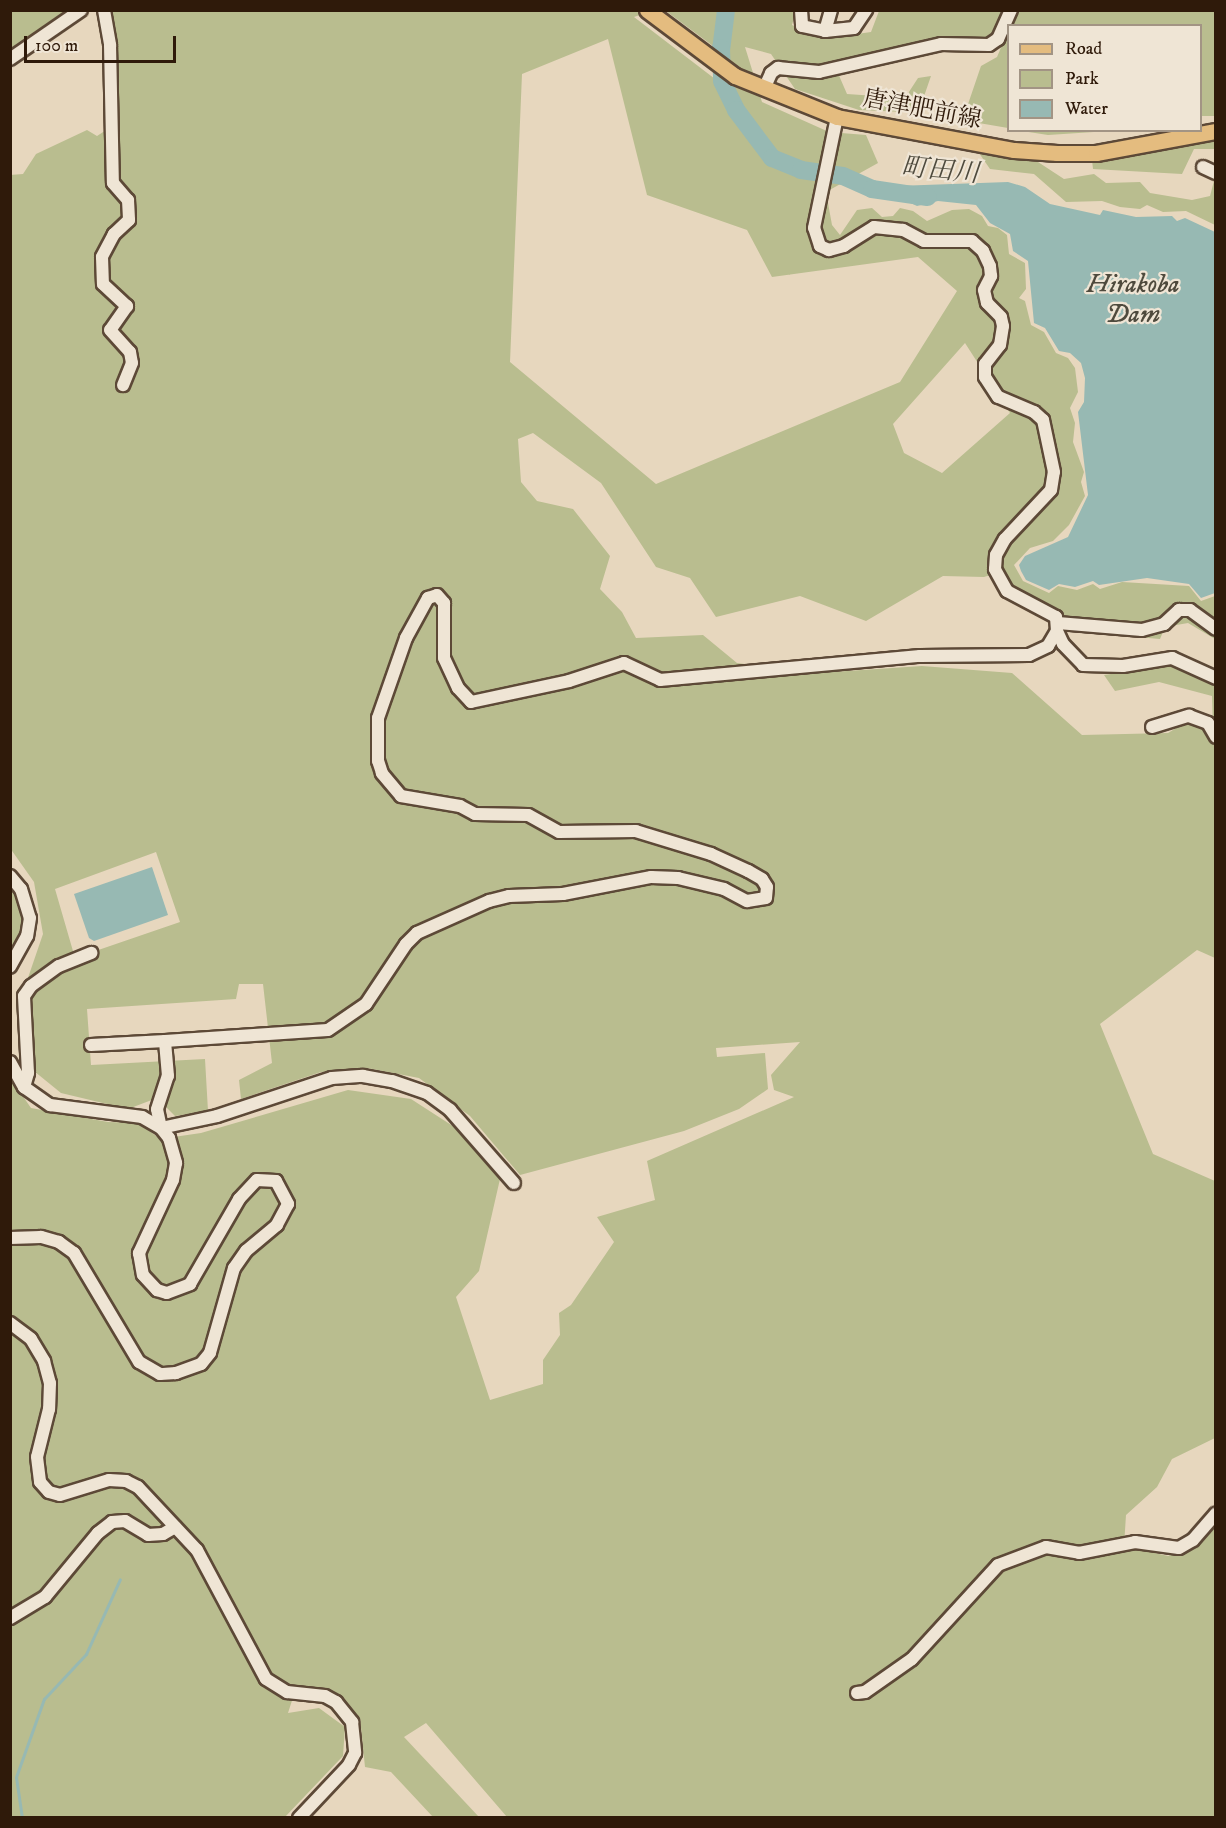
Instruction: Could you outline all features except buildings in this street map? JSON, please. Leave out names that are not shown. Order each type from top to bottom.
[{"type":"main road","name":"唐津肥前線","points":[[647,10],[697,51],[735,75],[836,124],[1014,150],[1057,153],[1096,153],[1215,131]]},
{"type":"street","points":[[10,59],[81,10]]},
{"type":"street","points":[[104,10],[110,45],[113,183],[128,200],[129,220],[114,234],[102,257],[103,284],[128,306],[111,330],[130,352],[132,363],[123,385]]},
{"type":"street","points":[[801,10],[802,26],[825,31],[854,28],[866,10]]},
{"type":"street","points":[[825,31],[831,10]]},
{"type":"street","points":[[764,89],[771,73],[778,68],[819,72],[941,44],[989,45],[998,39],[1011,10]]},
{"type":"street","points":[[836,124],[818,205],[816,236],[820,246],[829,250],[844,246],[874,227],[903,230],[924,241],[963,239],[983,251],[991,276],[984,290],[987,303],[1001,317],[1003,326],[1000,345],[985,363],[985,377],[998,397],[1034,412],[1043,420],[1054,472],[1051,490],[1005,539],[995,569],[1007,591],[1050,613],[1058,627],[1062,644],[1083,665],[1123,666],[1172,658],[1215,678]]},
{"type":"street","points":[[1203,167],[1215,173]]},
{"type":"street","points":[[91,1045],[328,1030],[366,1004],[406,944],[417,933],[509,896],[563,894],[651,877],[678,878],[724,889],[747,901],[766,898],[767,887],[762,879],[748,871],[711,854],[636,831],[559,832],[528,815],[475,814],[460,806],[414,801],[401,796],[382,773],[378,760],[378,718],[406,638],[424,605],[434,596],[441,598],[447,610],[444,658],[458,688],[471,702],[569,681],[624,663],[660,680],[920,656],[1029,655],[1048,646],[1058,627]]},
{"type":"street","points":[[1058,627],[1142,630],[1164,624],[1179,610],[1190,610],[1215,629]]},
{"type":"street","points":[[1152,727],[1189,716],[1208,723],[1215,736]]},
{"type":"street","points":[[10,876],[21,889],[30,918],[27,936],[10,967]]},
{"type":"street","points":[[24,1088],[28,1073],[24,996],[31,986],[59,966],[91,953]]},
{"type":"street","points":[[10,1238],[41,1237],[59,1242],[74,1253],[128,1345],[149,1369],[176,1373],[201,1364],[216,1341],[234,1268],[246,1251],[285,1215],[287,1195],[282,1186],[269,1178],[250,1184],[190,1284],[167,1293],[157,1290],[143,1275],[139,1253],[173,1180],[173,1149],[161,1128],[158,1101],[168,1076],[165,1041]]},
{"type":"street","points":[[10,1062],[24,1088],[50,1105],[142,1118],[161,1128],[217,1116],[332,1078],[363,1076],[392,1081],[427,1093],[450,1110],[514,1182]]},
{"type":"street","points":[[10,1323],[30,1339],[44,1362],[50,1383],[49,1409],[37,1458],[40,1482],[49,1492],[60,1496],[109,1480],[126,1481],[138,1487],[176,1527],[213,1574],[266,1679],[287,1692],[325,1696],[336,1702],[352,1722],[355,1753],[349,1765],[299,1818]]},
{"type":"street","points":[[857,1693],[865,1692],[912,1659],[998,1565],[1046,1547],[1079,1553],[1135,1542],[1179,1548],[1193,1540],[1215,1514]]},
{"type":"street","points":[[10,1618],[45,1597],[98,1533],[112,1522],[125,1521],[148,1535],[163,1533],[176,1527]]},
{"type":"green space","points":[[10,11],[68,11],[23,50],[11,53]]},
{"type":"green space","points":[[111,11],[651,11],[634,17],[719,82],[713,46],[666,11],[796,11],[792,25],[822,39],[871,32],[879,11],[1005,11],[989,39],[921,40],[917,48],[834,64],[847,94],[905,98],[918,78],[931,76],[922,102],[905,112],[859,110],[795,89],[771,54],[745,47],[762,102],[829,132],[866,135],[878,163],[826,192],[832,225],[840,235],[857,210],[872,208],[882,217],[893,216],[900,208],[913,211],[927,221],[952,210],[969,209],[982,216],[988,226],[998,228],[1007,235],[1009,254],[1025,263],[1026,289],[1019,298],[1025,301],[1031,325],[1044,332],[1056,353],[1068,358],[1075,368],[1078,392],[1070,408],[1075,423],[1073,442],[1084,472],[1081,482],[1085,496],[1069,525],[1053,541],[1030,548],[1014,565],[1023,581],[1049,593],[1058,586],[1077,590],[1093,584],[1100,589],[1122,582],[1189,586],[1201,601],[1215,596],[1215,639],[1188,623],[1165,627],[1160,639],[1065,631],[1060,614],[1010,589],[1000,572],[984,577],[943,576],[866,621],[800,596],[716,617],[690,578],[656,567],[601,483],[533,433],[518,439],[521,482],[537,501],[573,509],[610,556],[600,589],[622,612],[636,638],[703,635],[737,663],[817,673],[922,666],[1012,673],[1082,735],[1168,733],[1188,721],[1213,729],[1212,696],[1159,682],[1115,691],[1104,675],[1174,665],[1215,685],[1215,958],[1197,950],[1100,1024],[1153,1154],[1215,1181],[1215,1438],[1172,1459],[1157,1487],[1126,1515],[1124,1546],[1168,1556],[1195,1547],[1207,1520],[1215,1515],[1215,1817],[507,1817],[426,1723],[404,1737],[479,1817],[433,1817],[391,1772],[365,1767],[360,1718],[296,1688],[288,1713],[319,1708],[345,1727],[343,1756],[285,1817],[11,1817],[11,1079],[31,1108],[108,1122],[139,1123],[160,1139],[201,1133],[348,1090],[411,1099],[459,1130],[500,1179],[479,1271],[456,1297],[490,1400],[543,1384],[543,1360],[560,1335],[559,1313],[571,1305],[614,1242],[597,1217],[655,1200],[647,1161],[794,1097],[774,1090],[771,1075],[800,1042],[716,1048],[717,1057],[765,1053],[768,1089],[739,1109],[684,1131],[520,1175],[470,1116],[419,1078],[367,1068],[321,1072],[241,1099],[239,1080],[272,1063],[263,984],[239,984],[236,999],[87,1009],[91,1065],[205,1059],[208,1111],[175,1116],[157,1098],[128,1109],[61,1093],[29,1067],[19,1004],[43,934],[34,882],[10,848],[10,175],[23,174],[36,154],[87,130],[97,136],[120,121]],"holes":[[[608,39],[647,195],[747,230],[772,277],[918,257],[957,291],[900,382],[656,484],[510,362],[522,74]],[[965,343],[1010,413],[942,473],[904,453],[893,424]],[[156,852],[180,922],[75,958],[55,889]]]},
{"type":"green space","points":[[1017,11],[1215,11],[1215,116],[1202,116],[1202,24],[1011,24]]},
{"type":"green space","points":[[1007,33],[1007,128],[967,121],[966,110],[981,66],[997,57]]},
{"type":"green space","points":[[1028,132],[1094,132],[1048,135]]},
{"type":"green space","points":[[1215,140],[1215,149],[1194,149],[1182,174],[1093,169],[1092,160]]},
{"type":"green space","points":[[979,153],[1038,162],[1064,179],[1094,174],[1106,183],[1140,182],[1150,193],[1192,200],[1210,196],[1215,177],[1215,225],[1186,211],[1163,212],[1147,205],[1140,209],[1120,207],[1102,201],[1066,202],[1034,174],[990,169]]},
{"type":"green space","points":[[11,884],[24,901],[24,923],[11,954]]},
{"type":"water","name":"Hirakoba Dam","points":[[1008,182],[1025,187],[1050,204],[1100,215],[1103,210],[1136,217],[1172,216],[1177,221],[1185,218],[1215,232],[1215,593],[1201,598],[1189,584],[1147,578],[1099,585],[1093,581],[1075,587],[1059,584],[1049,590],[1026,580],[1021,571],[1019,565],[1025,556],[1068,537],[1088,495],[1078,412],[1084,402],[1085,378],[1081,363],[1070,353],[1059,351],[1045,328],[1034,323],[1028,261],[1013,251],[1010,234],[990,223],[976,205],[938,201],[917,206],[902,199],[905,189],[896,186]]},
{"type":"water","points":[[152,867],[168,915],[94,941],[89,938],[74,894]]},
{"type":"waterway","name":"町田川","points":[[726,10],[721,48],[722,81],[736,110],[772,158],[801,170],[843,176],[872,189],[927,197]]},
{"type":"waterway","points":[[22,1818],[16,1777],[44,1699],[86,1654],[120,1579]]}]
